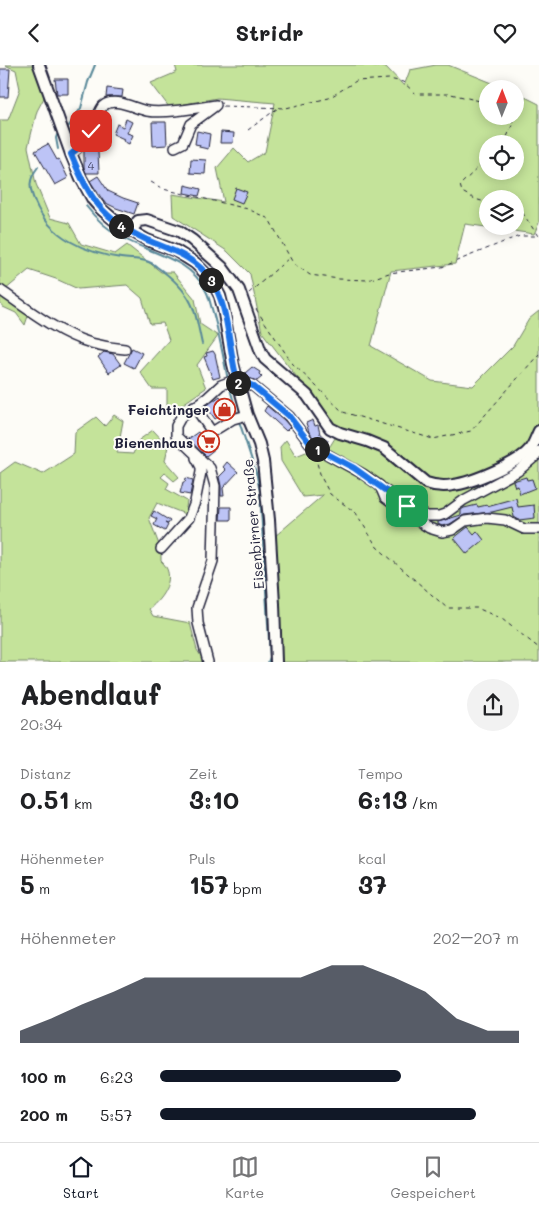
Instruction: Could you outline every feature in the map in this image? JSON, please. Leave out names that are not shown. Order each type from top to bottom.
[{"type":"main road","name":"Eisenbirner Straße","points":[[40,66],[71,154],[93,200],[110,217],[131,232],[185,256],[195,263],[211,279],[220,296],[240,417],[258,444],[267,488],[276,662]]},
{"type":"main road","points":[[131,232],[138,221],[147,220],[178,231],[192,240],[222,267],[239,289],[260,353],[307,395],[330,428],[384,448],[426,483],[452,485],[470,481],[496,470],[525,454],[531,448],[539,431]]},
{"type":"street","points":[[71,154],[80,147],[91,131],[102,107],[108,103],[126,103],[149,111],[216,105]]},
{"type":"street","points":[[183,145],[191,124],[216,105]]},
{"type":"street","points":[[0,290],[37,316],[79,339],[101,346],[125,349]]},
{"type":"street","points":[[208,662],[198,623],[197,609],[213,561],[216,487],[210,468],[176,436],[176,426],[181,417],[194,406],[233,381],[244,382],[253,386],[289,416],[312,446],[354,468],[407,506],[427,516],[439,516],[450,511],[485,488],[518,471],[536,456],[539,451]]},
{"type":"street","points":[[194,406],[212,432],[240,417]]},
{"type":"street","points":[[161,549],[184,525],[195,503],[201,467],[186,445]]},
{"type":"street","points":[[380,487],[385,498],[422,525],[435,531],[452,530],[464,521],[487,517],[505,520],[524,529],[539,529]]},
{"type":"path","points":[[216,105],[286,108],[329,98],[356,81],[389,79],[402,82],[416,94],[451,94],[479,101]]},
{"type":"path","points":[[248,130],[279,108]]},
{"type":"path","points":[[479,167],[460,185],[462,192],[479,200]]},
{"type":"path","points":[[151,182],[163,189],[248,209],[269,219],[293,263],[310,275],[368,280],[388,273],[442,267],[520,236],[538,236]]},
{"type":"path","points":[[524,214],[538,236]]},
{"type":"path","points":[[246,295],[290,257]]},
{"type":"path","points":[[252,303],[292,363],[343,412],[433,439],[471,431],[539,354]]},
{"type":"path","points":[[312,446],[321,477],[330,494],[356,513],[377,547],[446,608],[477,608],[502,619],[539,647]]},
{"type":"green space","points":[[5,65],[36,65],[46,94],[37,111],[28,147],[36,184],[50,218],[69,223],[81,244],[115,254],[127,245],[161,272],[173,272],[195,299],[200,324],[218,336],[197,365],[206,388],[167,415],[167,389],[152,389],[140,372],[169,340],[163,323],[150,324],[142,298],[127,285],[78,289],[29,270],[5,290],[31,307],[25,325],[16,313],[3,307],[0,303],[0,120],[8,120],[20,89],[16,70]]},
{"type":"green space","points":[[175,65],[367,65],[386,67],[404,86],[410,70],[436,65],[448,65],[485,80],[479,80],[479,125],[524,125],[524,96],[539,104],[539,223],[534,234],[524,233],[524,190],[479,190],[479,226],[465,224],[455,264],[391,271],[371,346],[432,381],[473,386],[513,346],[529,319],[539,311],[539,662],[277,662],[274,537],[323,495],[303,497],[281,461],[280,447],[286,440],[296,456],[306,452],[322,459],[340,430],[330,420],[262,332],[250,274],[227,251],[173,216],[172,194],[224,202],[217,168],[234,148],[248,162],[265,152],[275,103],[217,98],[169,107],[151,83],[177,72]]},
{"type":"green space","points":[[114,415],[123,421],[117,453],[133,454],[139,440],[153,430],[168,446],[165,461],[179,477],[174,481],[165,473],[161,477],[169,483],[166,489],[187,501],[185,514],[157,503],[149,518],[161,550],[161,561],[166,567],[168,580],[163,593],[149,609],[153,616],[190,623],[197,650],[205,662],[0,662],[0,473],[15,462],[43,474],[74,454],[75,432],[96,417],[105,426]]},
{"type":"building","points":[[0,69],[10,69],[8,97],[0,97]]},
{"type":"building","points":[[55,79],[68,79],[68,94],[57,94]]},
{"type":"building","points":[[107,88],[123,90],[122,97],[106,97]]},
{"type":"building","points":[[86,112],[92,114],[77,139],[71,135],[82,122]]},
{"type":"building","points":[[126,119],[132,122],[127,133],[133,135],[129,144],[123,141],[124,139],[113,134],[117,124],[123,127]]},
{"type":"building","points":[[152,122],[166,122],[167,145],[153,146]]},
{"type":"building","points":[[197,131],[210,134],[208,149],[195,144]]},
{"type":"building","points":[[221,132],[234,133],[233,143],[220,143]]},
{"type":"building","points":[[95,136],[98,138],[95,144],[100,147],[98,152],[99,173],[86,173],[84,168],[84,151]]},
{"type":"building","points":[[48,144],[57,160],[59,159],[68,178],[55,185],[35,151]]},
{"type":"building","points":[[191,159],[206,160],[205,174],[190,173]]},
{"type":"building","points":[[98,176],[108,191],[138,203],[134,214],[104,202],[90,181]]},
{"type":"building","points":[[185,185],[201,189],[199,196],[184,193]]},
{"type":"building","points":[[236,188],[247,192],[242,203],[232,199]]},
{"type":"building","points":[[132,348],[142,353],[134,368],[124,363]]},
{"type":"building","points":[[213,351],[220,377],[213,379],[204,357],[207,356],[206,353]]},
{"type":"building","points":[[104,352],[113,354],[121,365],[109,373],[98,357]]},
{"type":"building","points":[[252,367],[260,372],[259,374],[262,377],[257,381],[249,378],[245,373]]},
{"type":"building","points":[[220,396],[229,410],[215,419],[206,406]]},
{"type":"building","points":[[267,406],[290,427],[286,431],[264,411]]},
{"type":"building","points":[[313,420],[315,426],[318,425],[320,434],[328,440],[326,447],[316,441],[309,432],[306,423]]},
{"type":"building","points":[[198,432],[203,438],[207,436],[216,448],[206,456],[188,439]]},
{"type":"building","points":[[227,462],[238,472],[223,488],[224,496],[221,496],[219,477],[226,470],[223,467]]},
{"type":"building","points":[[526,477],[527,480],[532,479],[535,488],[520,494],[518,486],[515,487],[513,481]]},
{"type":"building","points":[[186,478],[193,480],[190,495],[180,493]]},
{"type":"building","points":[[516,498],[518,507],[534,505],[535,518],[519,520],[514,517],[512,507],[492,512],[464,515],[450,524],[442,526],[438,524],[438,522],[461,515],[461,510],[464,508],[477,505],[478,507],[487,506]]},
{"type":"building","points":[[221,507],[231,507],[231,520],[220,520]]},
{"type":"building","points":[[154,511],[170,521],[168,524],[165,523],[168,525],[165,531],[154,525],[157,519],[151,516]]},
{"type":"building","points":[[468,527],[474,534],[477,531],[484,540],[467,554],[454,538]]},
{"type":"waterway","points":[[69,126],[81,108],[95,65]]},
{"type":"waterway","points":[[57,135],[58,149]]},
{"type":"waterway","points":[[38,167],[32,176],[30,184],[35,202],[49,225],[70,241],[95,252],[153,264],[172,279],[188,298],[193,307],[202,344]]},
{"type":"waterway","points":[[86,206],[98,220],[112,231],[134,244],[180,264],[199,280],[207,293],[219,335],[228,380]]},
{"type":"waterway","points":[[229,385],[237,414]]},
{"type":"waterway","points":[[239,421],[257,476],[260,492],[270,657],[268,662]]},
{"type":"place","name":"Feichtinger","points":[[225,409]]},
{"type":"place","name":"Bienenhaus","points":[[209,442]]},
{"type":"route","points":[[91,131],[80,147],[71,154],[87,190],[100,209],[119,224],[147,240],[185,256],[211,279],[220,296],[223,307],[230,353],[238,383],[244,382],[253,386],[289,416],[312,446],[354,468],[407,506]]}]
